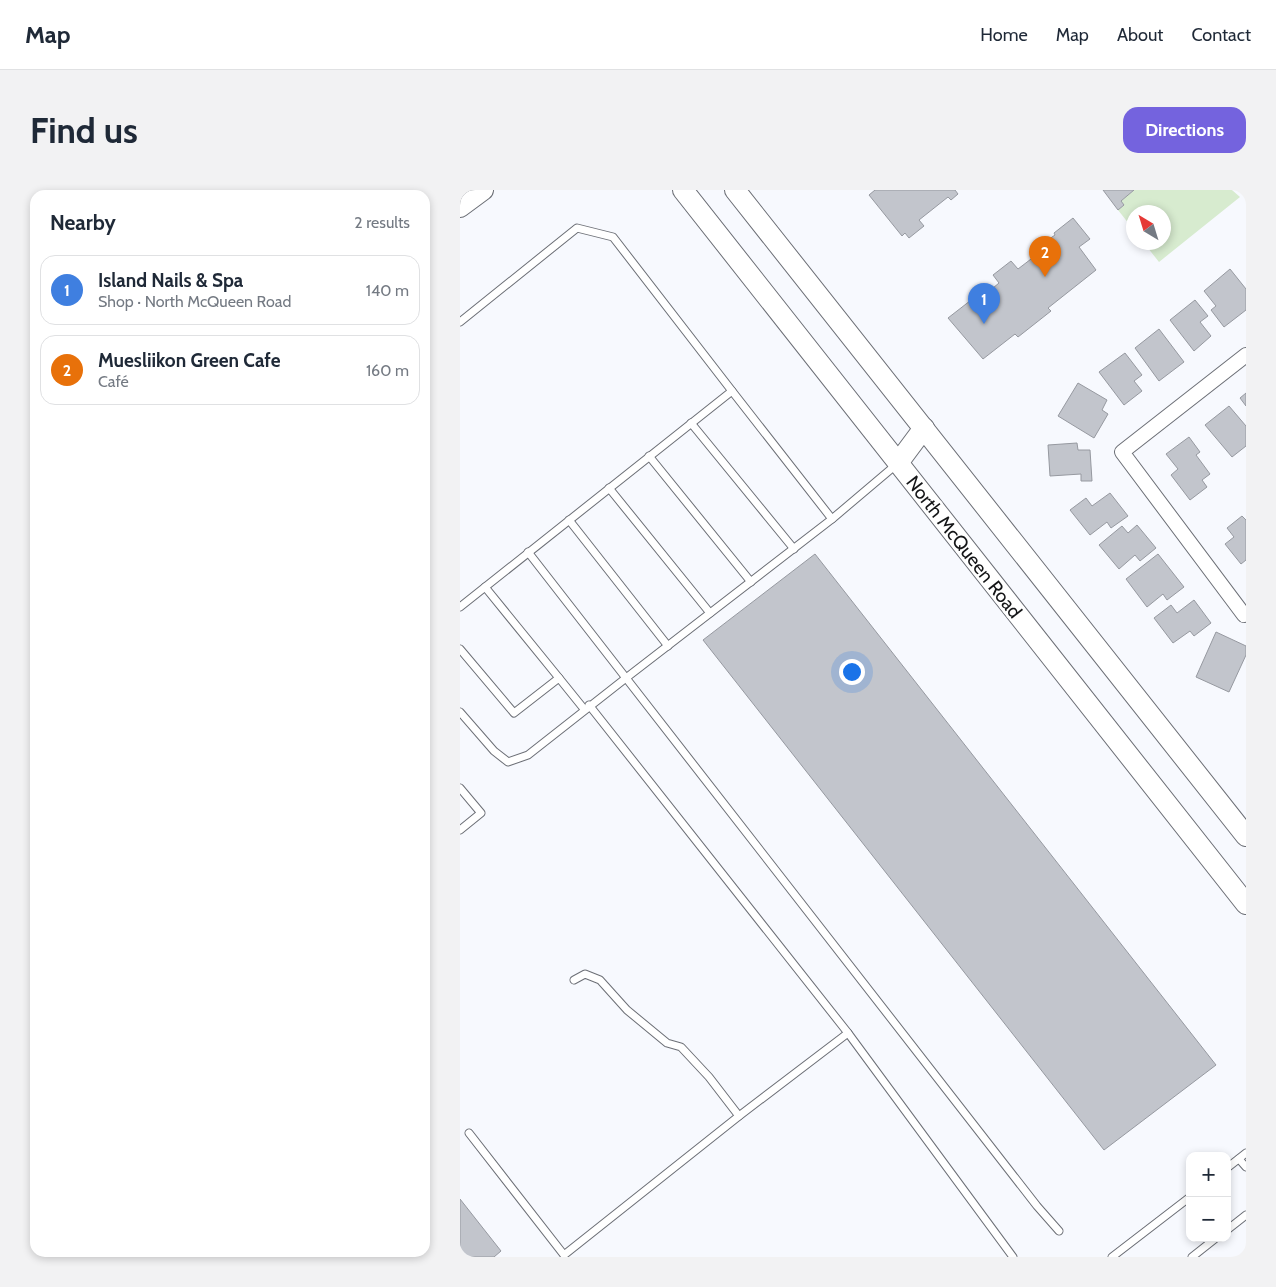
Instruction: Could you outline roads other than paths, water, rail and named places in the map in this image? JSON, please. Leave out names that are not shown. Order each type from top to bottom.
[{"type":"main road","points":[[460,207],[483,190]]},
{"type":"main road","name":"North McQueen Road","points":[[683,190],[1246,904]]},
{"type":"main road","points":[[735,190],[1246,836]]},
{"type":"main road","points":[[898,463],[924,428]]},
{"type":"street","points":[[1245,614],[1122,452],[1246,355]]},
{"type":"lane","points":[[460,322],[578,228],[613,237],[832,519]]},
{"type":"lane","points":[[460,607],[732,391]]},
{"type":"lane","points":[[691,423],[794,549]]},
{"type":"lane","points":[[649,456],[751,582]]},
{"type":"lane","points":[[460,712],[494,751],[508,762],[528,755],[587,707],[794,549],[898,463]]},
{"type":"lane","points":[[609,488],[710,613]]},
{"type":"lane","points":[[569,520],[668,646]]},
{"type":"lane","points":[[528,552],[1037,1206],[1059,1231]]},
{"type":"lane","points":[[485,587],[559,678],[587,707],[848,1033],[1013,1257]]},
{"type":"lane","points":[[460,649],[514,713],[559,678]]},
{"type":"lane","points":[[460,788],[481,813],[460,830]]},
{"type":"lane","points":[[574,980],[586,974],[600,980],[627,1010],[667,1043],[681,1047],[709,1077],[739,1116]]},
{"type":"lane","points":[[469,1133],[563,1256],[739,1116],[848,1033]]},
{"type":"lane","points":[[1231,1165],[1246,1153]]},
{"type":"lane","points":[[1239,1159],[1246,1167]]},
{"type":"lane","points":[[1112,1257],[1186,1200]]},
{"type":"lane","points":[[1231,1227],[1246,1215]]},
{"type":"lane","points":[[1192,1257],[1211,1242]]},
{"type":"place","name":"Muesliikon Green Cafe","points":[[1045,277]]},
{"type":"place","name":"Island Nails & Spa","points":[[984,324]]}]
